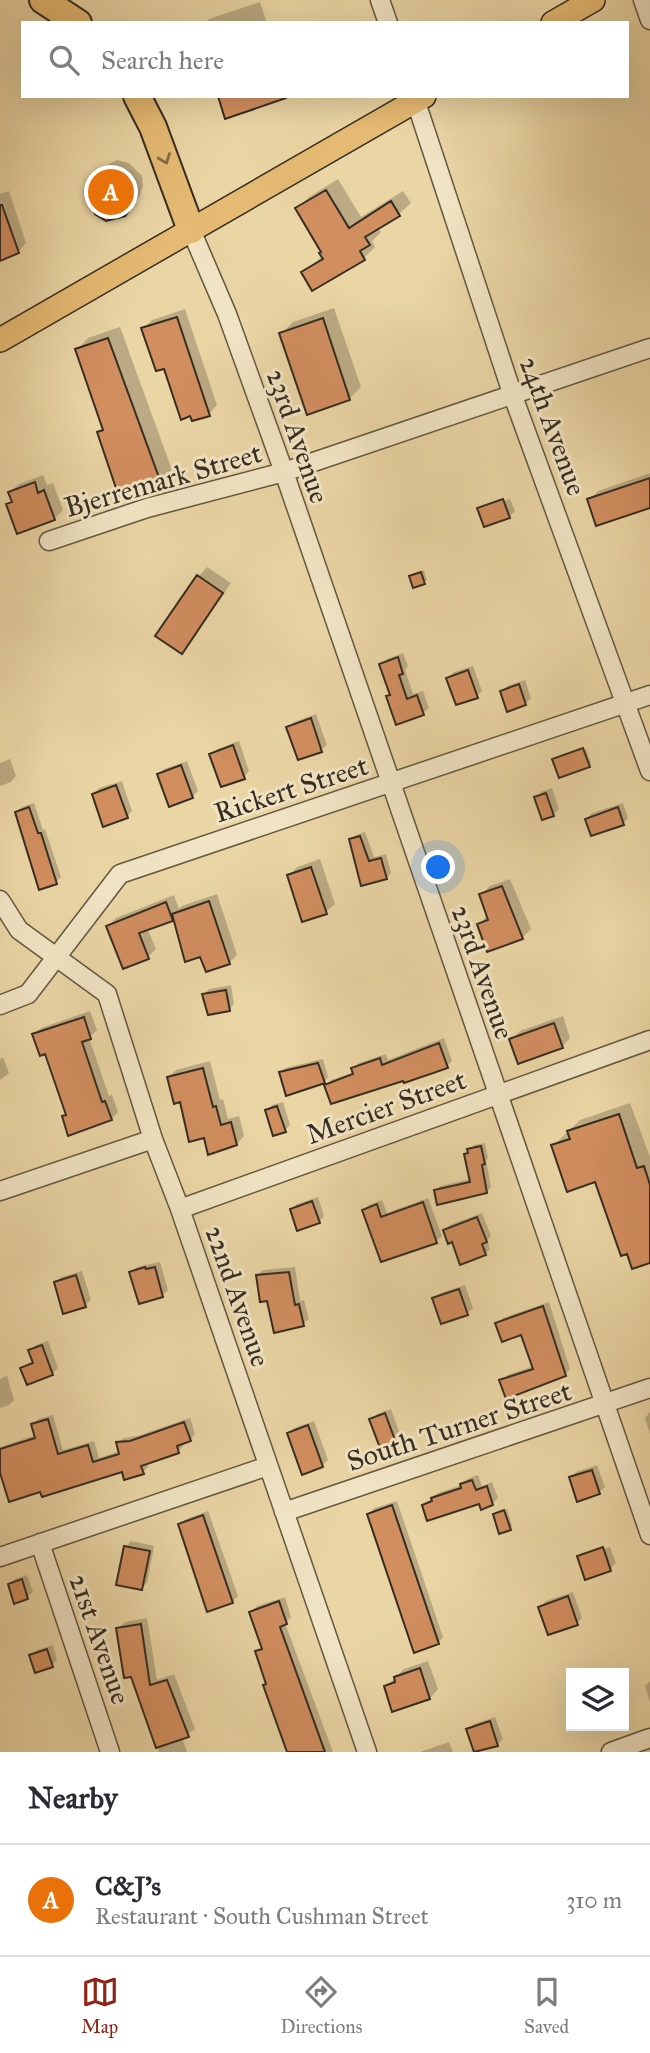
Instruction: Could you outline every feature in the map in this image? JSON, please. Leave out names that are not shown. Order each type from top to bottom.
[{"type":"highway","points":[[44,0],[75,21]]},
{"type":"highway","points":[[138,98],[153,127],[191,230]]},
{"type":"main road","points":[[556,21],[593,0]]},
{"type":"main road","points":[[0,340],[418,98]]},
{"type":"street","points":[[380,0],[387,21]]},
{"type":"street","points":[[643,0],[650,20]]},
{"type":"street","name":"24th Avenue","points":[[418,98],[513,396],[650,771]]},
{"type":"street","name":"23rd Avenue","points":[[191,230],[228,314],[284,472],[650,1535]]},
{"type":"street","name":"Bjerremark Street","points":[[50,541],[147,508],[284,472],[650,348]]},
{"type":"street","name":"Rickert Street","points":[[0,1005],[29,994],[120,874],[650,695]]},
{"type":"street","name":"22nd Avenue","points":[[0,900],[19,930],[107,994],[153,1139],[180,1209],[367,1752]]},
{"type":"street","name":"Mercier Street","points":[[180,1209],[650,1040]]},
{"type":"street","points":[[0,1191],[153,1139]]},
{"type":"street","name":"South Turner Street","points":[[284,1512],[650,1388]]},
{"type":"street","points":[[0,1557],[268,1466]]},
{"type":"street","name":"21st Avenue","points":[[40,1543],[110,1752]]},
{"type":"street","points":[[611,1752],[650,1738]]},
{"type":"building","points":[[219,98],[286,98],[225,119]]},
{"type":"building","points":[[107,168],[120,171],[129,178],[135,196],[125,216],[106,221],[95,214],[87,187],[92,175]]},
{"type":"building","points":[[326,190],[349,228],[391,201],[400,216],[365,237],[370,245],[360,251],[365,260],[312,291],[301,272],[323,259],[295,208]]},
{"type":"building","points":[[0,205],[19,253],[0,261]]},
{"type":"building","points":[[177,317],[210,416],[192,421],[190,416],[181,420],[164,369],[156,371],[141,328]]},
{"type":"building","points":[[323,318],[350,400],[307,415],[279,333]]},
{"type":"building","points":[[108,338],[161,483],[119,497],[97,432],[103,430],[75,349]]},
{"type":"building","points":[[650,478],[650,508],[596,526],[587,499]]},
{"type":"building","points":[[35,482],[38,493],[44,490],[55,520],[17,534],[6,504],[12,502],[8,492]]},
{"type":"building","points":[[503,499],[510,518],[484,527],[477,508]]},
{"type":"building","points":[[421,572],[425,584],[413,588],[409,576]]},
{"type":"building","points":[[197,575],[223,593],[182,654],[155,636]]},
{"type":"building","points":[[398,657],[403,674],[399,675],[407,699],[417,695],[424,715],[396,725],[386,696],[390,695],[379,664]]},
{"type":"building","points":[[468,670],[478,698],[456,705],[446,678]]},
{"type":"building","points":[[519,684],[526,705],[507,712],[500,691]]},
{"type":"building","points":[[311,718],[322,752],[298,760],[286,727]]},
{"type":"building","points":[[233,745],[245,779],[221,787],[209,754]]},
{"type":"building","points":[[583,748],[590,767],[559,778],[552,759]]},
{"type":"building","points":[[181,765],[193,798],[169,807],[157,774]]},
{"type":"building","points":[[116,785],[128,818],[103,827],[92,794]]},
{"type":"building","points":[[546,793],[554,816],[542,820],[534,797]]},
{"type":"building","points":[[29,807],[38,833],[41,833],[57,884],[39,890],[15,812]]},
{"type":"building","points":[[618,807],[624,825],[591,836],[585,819]]},
{"type":"building","points":[[360,836],[369,861],[381,858],[387,879],[361,886],[349,839]]},
{"type":"building","points":[[311,867],[327,914],[302,922],[287,875]]},
{"type":"building","points":[[502,886],[523,939],[487,952],[477,924],[488,920],[479,894]]},
{"type":"building","points":[[209,901],[230,964],[206,972],[200,957],[185,962],[172,914]]},
{"type":"building","points":[[166,902],[173,921],[139,933],[149,959],[123,969],[106,926]]},
{"type":"building","points":[[226,990],[230,1011],[208,1015],[202,994]]},
{"type":"building","points":[[84,1017],[91,1039],[82,1042],[102,1102],[105,1101],[112,1120],[68,1136],[62,1116],[66,1115],[45,1054],[40,1056],[32,1034]]},
{"type":"building","points":[[554,1023],[563,1048],[518,1064],[509,1039]]},
{"type":"building","points":[[439,1043],[448,1068],[331,1104],[324,1085],[353,1074],[351,1068],[380,1058],[382,1065]]},
{"type":"building","points":[[318,1063],[325,1083],[286,1096],[279,1072]]},
{"type":"building","points":[[203,1068],[213,1107],[216,1106],[221,1125],[231,1122],[237,1145],[208,1155],[204,1138],[189,1142],[180,1102],[174,1104],[167,1077]]},
{"type":"building","points":[[277,1106],[286,1132],[273,1136],[265,1110]]},
{"type":"building","points":[[619,1114],[637,1168],[644,1166],[650,1185],[650,1263],[632,1269],[627,1254],[621,1256],[595,1182],[567,1192],[551,1145],[570,1139],[567,1131]]},
{"type":"building","points":[[481,1146],[487,1193],[437,1205],[434,1190],[470,1182],[464,1154],[468,1153],[467,1149]]},
{"type":"building","points":[[312,1201],[320,1223],[297,1231],[290,1209]]},
{"type":"building","points":[[423,1202],[437,1243],[381,1262],[362,1210],[377,1204],[381,1217]]},
{"type":"building","points":[[477,1217],[487,1242],[482,1244],[486,1255],[460,1265],[452,1242],[448,1244],[443,1230]]},
{"type":"building","points":[[155,1267],[163,1297],[139,1304],[129,1272]]},
{"type":"building","points":[[289,1272],[295,1305],[299,1304],[304,1326],[274,1333],[267,1301],[260,1302],[256,1275]]},
{"type":"building","points":[[76,1275],[86,1307],[63,1314],[54,1282]]},
{"type":"building","points":[[459,1289],[468,1315],[441,1324],[432,1298]]},
{"type":"building","points":[[543,1306],[566,1376],[506,1399],[499,1380],[533,1369],[521,1335],[502,1342],[495,1323]]},
{"type":"building","points":[[42,1345],[53,1375],[27,1385],[20,1368],[33,1363],[28,1350]]},
{"type":"building","points":[[385,1413],[398,1448],[382,1453],[369,1419]]},
{"type":"building","points":[[48,1419],[58,1454],[88,1445],[93,1462],[119,1454],[116,1442],[130,1441],[184,1422],[191,1441],[177,1446],[179,1453],[141,1466],[144,1474],[124,1480],[122,1472],[42,1497],[40,1492],[9,1502],[0,1473],[0,1449],[35,1438],[31,1424]]},
{"type":"building","points":[[308,1425],[323,1467],[302,1475],[287,1433]]},
{"type":"building","points":[[592,1470],[600,1494],[577,1502],[569,1477]]},
{"type":"building","points":[[472,1480],[476,1490],[487,1486],[493,1505],[481,1510],[479,1504],[427,1521],[422,1505],[432,1501],[431,1498],[461,1488],[460,1484]]},
{"type":"building","points":[[392,1505],[439,1644],[414,1653],[367,1514]]},
{"type":"building","points":[[504,1510],[511,1530],[499,1534],[493,1514]]},
{"type":"building","points":[[203,1515],[233,1603],[207,1612],[178,1524]]},
{"type":"building","points":[[124,1546],[150,1551],[142,1590],[116,1585]]},
{"type":"building","points":[[603,1547],[611,1571],[585,1580],[577,1556]]},
{"type":"building","points":[[22,1579],[28,1599],[14,1604],[8,1584]]},
{"type":"building","points":[[568,1596],[578,1625],[548,1635],[538,1607]]},
{"type":"building","points":[[279,1601],[287,1624],[280,1627],[325,1752],[287,1752],[263,1685],[266,1684],[255,1651],[262,1649],[249,1612]]},
{"type":"building","points":[[141,1624],[150,1685],[167,1680],[189,1737],[156,1748],[131,1677],[124,1678],[116,1628]]},
{"type":"building","points":[[47,1649],[53,1667],[35,1673],[29,1655]]},
{"type":"building","points":[[420,1668],[430,1699],[392,1712],[384,1686],[395,1682],[394,1677]]},
{"type":"building","points":[[490,1721],[498,1746],[474,1752],[466,1729]]},
{"type":"place","name":"C&J's","points":[[111,192]]}]
